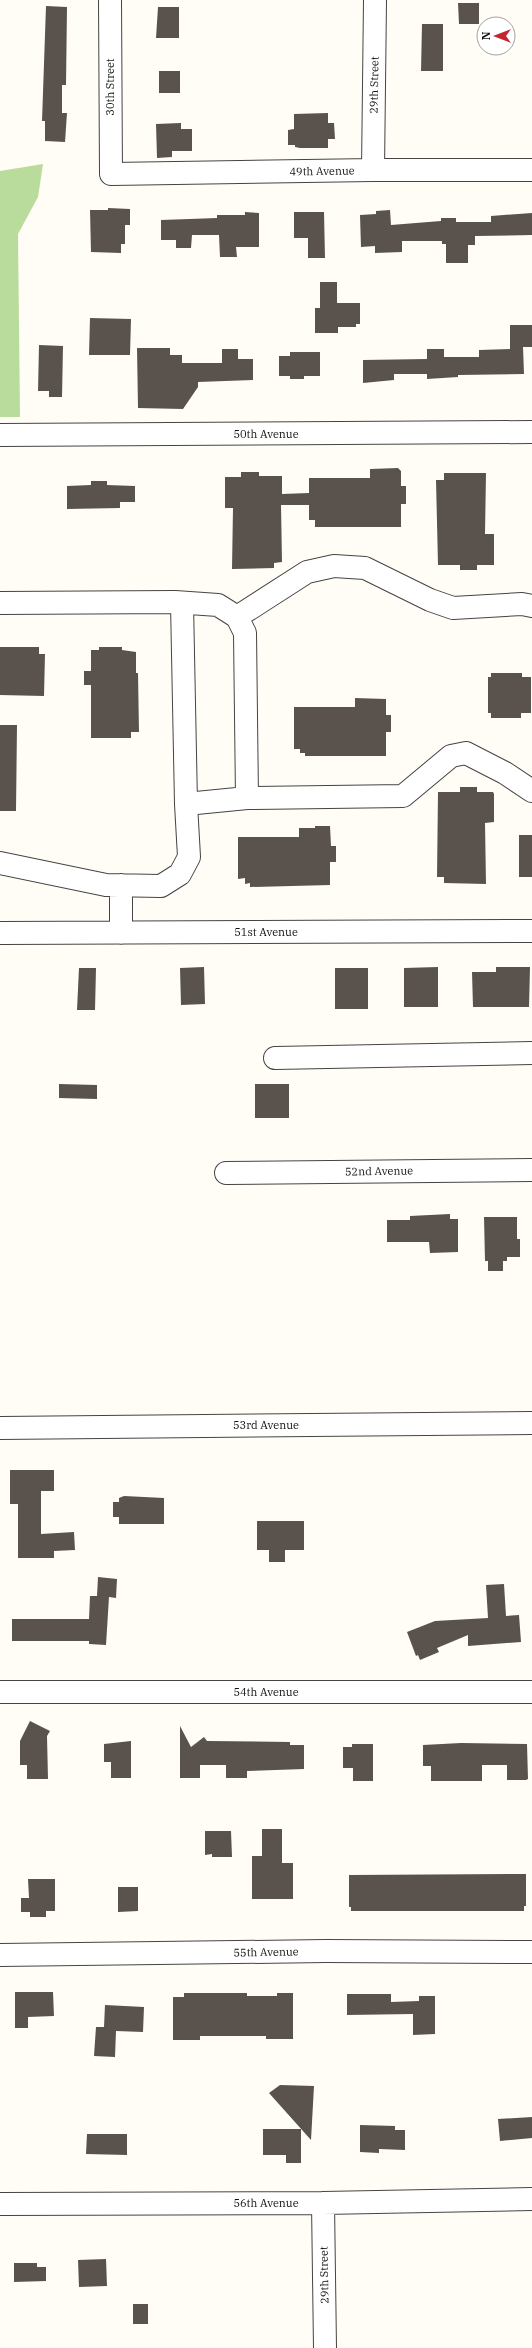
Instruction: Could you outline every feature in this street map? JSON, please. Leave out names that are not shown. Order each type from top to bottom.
[{"type":"street","name":"30th Street","points":[[110,0],[111,174]]},
{"type":"street","name":"29th Street","points":[[373,170],[375,0]]},
{"type":"street","name":"49th Avenue","points":[[111,174],[373,170],[532,170]]},
{"type":"street","name":"50th Avenue","points":[[0,435],[532,432]]},
{"type":"street","points":[[237,617],[307,572],[334,566],[365,568],[430,600],[453,608],[522,604],[532,606]]},
{"type":"street","points":[[0,603],[182,603],[218,606],[237,617],[245,633],[247,798]]},
{"type":"street","points":[[0,863],[106,885],[161,886],[180,874],[189,857],[186,804],[182,603]]},
{"type":"street","points":[[186,804],[247,798],[403,796],[451,756],[466,753],[505,773],[532,791]]},
{"type":"street","points":[[121,885],[121,933]]},
{"type":"street","name":"51st Avenue","points":[[0,933],[532,931]]},
{"type":"street","points":[[275,1058],[532,1053]]},
{"type":"street","name":"52nd Avenue","points":[[226,1173],[532,1170]]},
{"type":"street","name":"53rd Avenue","points":[[0,1428],[532,1423]]},
{"type":"street","name":"54th Avenue","points":[[0,1692],[532,1692]]},
{"type":"street","name":"55th Avenue","points":[[0,1955],[326,1951],[532,1952]]},
{"type":"street","name":"56th Avenue","points":[[0,2204],[324,2203],[532,2199]]},
{"type":"street","name":"29th Street","points":[[324,2203],[325,2348]]},
{"type":"green space","points":[[43,164],[38,197],[18,234],[20,417],[0,417],[0,171]]},
{"type":"building","points":[[458,3],[479,3],[479,16],[476,16],[476,24],[459,24]]},
{"type":"building","points":[[46,6],[67,7],[66,85],[62,85],[62,113],[67,113],[65,142],[45,141],[45,121],[42,121]]},
{"type":"building","points":[[158,7],[179,7],[179,38],[156,38]]},
{"type":"building","points":[[422,24],[443,24],[443,71],[421,71]]},
{"type":"building","points":[[159,71],[180,71],[180,93],[159,93]]},
{"type":"building","points":[[328,113],[328,123],[334,123],[335,139],[328,139],[328,148],[300,148],[295,147],[295,145],[288,145],[288,130],[294,129],[294,114]]},
{"type":"building","points":[[181,123],[181,129],[192,129],[192,151],[172,151],[172,157],[157,158],[156,124]]},
{"type":"building","points":[[108,208],[130,209],[130,225],[125,225],[125,244],[121,244],[121,253],[91,252],[90,210],[108,210]]},
{"type":"building","points":[[390,210],[391,225],[441,221],[441,218],[456,218],[456,222],[491,222],[491,216],[532,213],[532,235],[475,236],[475,245],[468,245],[468,263],[446,263],[446,244],[442,244],[442,241],[402,241],[402,252],[375,253],[375,246],[361,247],[360,215],[376,214],[376,211]]},
{"type":"building","points":[[245,212],[259,213],[259,247],[236,247],[237,257],[220,257],[219,235],[192,235],[191,248],[176,248],[176,240],[161,240],[161,220],[217,218],[217,215],[245,215]]},
{"type":"building","points":[[294,212],[324,212],[325,258],[308,258],[308,238],[294,238]]},
{"type":"building","points":[[320,282],[337,282],[337,303],[360,303],[360,324],[356,324],[356,327],[338,327],[338,333],[315,333],[315,308],[320,308]]},
{"type":"building","points":[[90,318],[131,319],[130,355],[89,355]]},
{"type":"building","points":[[510,325],[532,325],[532,347],[523,347],[524,374],[458,375],[458,377],[427,379],[427,374],[394,374],[394,380],[363,383],[363,360],[427,359],[427,349],[444,349],[444,357],[479,357],[479,350],[510,349]]},
{"type":"building","points":[[39,345],[63,346],[62,397],[49,397],[49,391],[38,391]]},
{"type":"building","points":[[137,348],[170,348],[170,355],[182,355],[182,363],[222,363],[222,349],[238,349],[238,359],[253,359],[253,380],[198,382],[198,387],[183,409],[138,408]]},
{"type":"building","points":[[290,352],[320,352],[320,376],[304,376],[304,379],[290,379],[290,376],[279,376],[279,356],[290,356]]},
{"type":"building","points":[[398,468],[401,471],[401,486],[406,486],[406,504],[401,504],[401,527],[315,527],[315,520],[309,520],[309,505],[281,505],[282,562],[274,563],[274,568],[232,569],[233,508],[225,508],[225,477],[241,477],[241,472],[259,472],[259,476],[282,476],[282,494],[309,493],[309,478],[370,478],[370,469]]},
{"type":"building","points":[[444,473],[486,473],[485,534],[494,534],[494,565],[477,565],[477,570],[460,570],[460,565],[438,565],[436,480],[444,480]]},
{"type":"building","points":[[91,481],[107,481],[107,485],[135,486],[135,502],[120,502],[120,508],[67,509],[67,486],[91,485]]},
{"type":"building","points":[[0,647],[39,647],[39,654],[45,654],[44,696],[0,695]]},
{"type":"building","points":[[99,647],[122,647],[122,650],[136,652],[136,673],[138,673],[139,732],[131,732],[131,738],[91,738],[91,685],[84,685],[84,671],[91,671],[91,650],[99,650]]},
{"type":"building","points":[[491,673],[522,673],[522,677],[531,677],[531,713],[521,713],[521,718],[491,718],[491,713],[488,713],[488,677],[491,677]]},
{"type":"building","points":[[355,698],[386,699],[386,715],[391,715],[391,732],[386,732],[386,756],[305,756],[305,753],[300,753],[300,749],[294,749],[294,707],[355,707]]},
{"type":"building","points":[[0,725],[17,725],[16,811],[0,811]]},
{"type":"building","points":[[460,787],[477,787],[477,792],[493,792],[494,794],[494,822],[485,823],[486,884],[444,883],[444,877],[437,877],[438,792],[460,792]]},
{"type":"building","points":[[315,826],[330,826],[331,846],[336,846],[336,862],[330,862],[330,885],[250,887],[250,883],[245,884],[245,878],[238,879],[238,837],[299,837],[299,828],[315,828]]},
{"type":"building","points":[[519,835],[532,835],[532,877],[519,877]]},
{"type":"building","points":[[204,967],[205,1004],[181,1005],[180,968]]},
{"type":"building","points":[[438,967],[438,1007],[404,1007],[404,968]]},
{"type":"building","points":[[496,967],[530,967],[529,1007],[473,1007],[472,972],[496,972]]},
{"type":"building","points":[[79,968],[96,968],[95,1010],[77,1010]]},
{"type":"building","points":[[335,968],[368,968],[368,1009],[335,1009]]},
{"type":"building","points":[[59,1084],[97,1085],[97,1099],[59,1098]]},
{"type":"building","points":[[255,1084],[289,1084],[289,1118],[255,1118]]},
{"type":"building","points":[[450,1214],[450,1219],[458,1219],[458,1252],[430,1253],[429,1242],[387,1242],[387,1220],[410,1220],[410,1216]]},
{"type":"building","points":[[484,1217],[517,1217],[517,1239],[520,1239],[520,1257],[507,1257],[507,1261],[503,1261],[503,1271],[488,1271],[488,1261],[485,1261]]},
{"type":"building","points":[[10,1470],[54,1470],[54,1491],[41,1491],[41,1534],[74,1532],[75,1550],[54,1551],[54,1558],[18,1558],[18,1504],[10,1504]]},
{"type":"building","points":[[124,1496],[164,1498],[164,1524],[119,1524],[119,1517],[113,1517],[113,1502],[119,1502],[119,1498]]},
{"type":"building","points":[[257,1521],[304,1521],[304,1550],[285,1550],[285,1562],[269,1562],[269,1550],[257,1550]]},
{"type":"building","points":[[98,1577],[117,1579],[116,1598],[109,1597],[106,1645],[89,1644],[89,1641],[12,1641],[12,1619],[89,1619],[90,1596],[97,1596]]},
{"type":"building","points":[[504,1584],[506,1616],[519,1615],[521,1642],[468,1646],[468,1635],[437,1648],[439,1652],[420,1660],[418,1655],[416,1656],[407,1632],[435,1621],[488,1618],[486,1585]]},
{"type":"building","points":[[30,1721],[50,1731],[47,1736],[48,1779],[27,1779],[27,1765],[20,1765],[20,1741]]},
{"type":"building","points":[[180,1726],[191,1747],[204,1737],[207,1741],[290,1742],[290,1745],[304,1745],[304,1769],[247,1771],[247,1778],[226,1778],[226,1765],[200,1765],[200,1778],[180,1778]]},
{"type":"building","points":[[131,1741],[131,1778],[111,1778],[111,1762],[104,1762],[104,1744]]},
{"type":"building","points":[[461,1743],[527,1744],[528,1779],[507,1780],[507,1765],[482,1765],[482,1781],[431,1781],[431,1766],[423,1766],[423,1745]]},
{"type":"building","points":[[352,1744],[373,1744],[373,1781],[353,1781],[353,1768],[343,1768],[343,1747],[352,1747]]},
{"type":"building","points":[[262,1829],[282,1829],[282,1863],[293,1863],[293,1899],[252,1899],[252,1856],[262,1856]]},
{"type":"building","points":[[205,1831],[231,1831],[232,1857],[212,1857],[212,1854],[205,1855]]},
{"type":"building","points":[[526,1874],[526,1906],[524,1906],[524,1911],[351,1911],[351,1907],[349,1907],[349,1875]]},
{"type":"building","points":[[28,1879],[55,1879],[55,1911],[46,1911],[46,1917],[30,1917],[30,1912],[21,1912],[21,1898],[29,1898]]},
{"type":"building","points":[[118,1887],[138,1887],[138,1911],[118,1912]]},
{"type":"building","points":[[15,1992],[53,1992],[54,2016],[28,2017],[28,2028],[15,2028]]},
{"type":"building","points":[[184,1993],[247,1993],[247,1996],[277,1996],[277,1993],[293,1993],[293,2039],[266,2039],[266,2036],[200,2036],[200,2040],[173,2040],[173,1997],[184,1997]]},
{"type":"building","points":[[347,1994],[391,1994],[391,2002],[419,2001],[419,1996],[435,1996],[435,2034],[413,2035],[413,2014],[347,2015]]},
{"type":"building","points":[[105,2005],[144,2007],[143,2032],[116,2031],[115,2057],[94,2056],[96,2027],[104,2027]]},
{"type":"building","points":[[280,2085],[314,2086],[311,2140],[269,2093]]},
{"type":"building","points":[[532,2117],[532,2138],[500,2141],[498,2119]]},
{"type":"building","points":[[360,2125],[395,2126],[395,2130],[405,2130],[405,2150],[379,2149],[379,2153],[360,2152]]},
{"type":"building","points":[[263,2129],[301,2129],[301,2163],[286,2163],[286,2155],[263,2155]]},
{"type":"building","points":[[87,2134],[127,2134],[127,2155],[86,2154]]},
{"type":"building","points":[[106,2259],[107,2286],[79,2287],[78,2260]]},
{"type":"building","points":[[14,2263],[37,2263],[37,2267],[46,2267],[46,2281],[14,2282]]},
{"type":"building","points":[[133,2304],[148,2304],[148,2324],[133,2324]]}]
